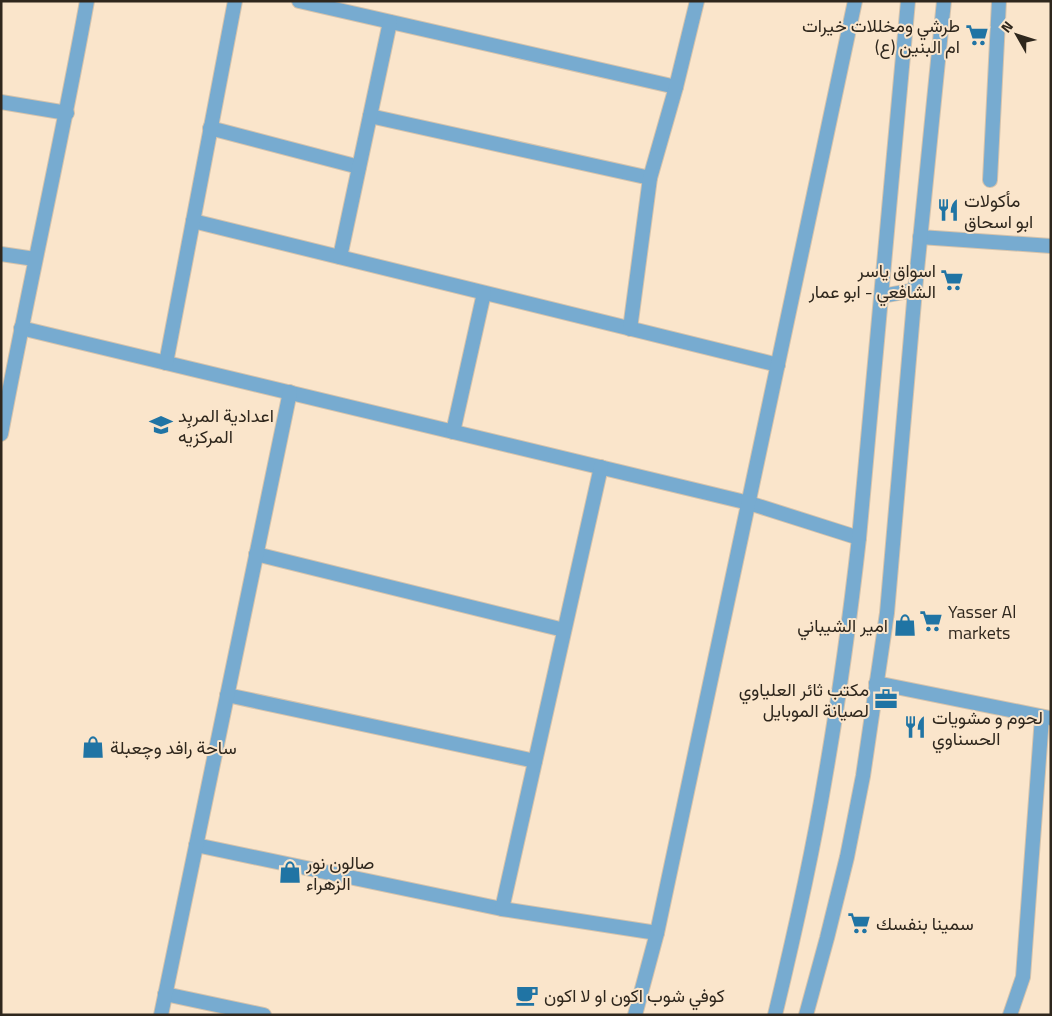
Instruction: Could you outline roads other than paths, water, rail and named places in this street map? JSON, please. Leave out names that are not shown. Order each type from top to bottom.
[{"type":"street","points":[[1,434],[34,259],[67,113],[87,1]]},
{"type":"street","points":[[166,363],[235,1]]},
{"type":"street","points":[[299,1],[676,87]]},
{"type":"street","points":[[630,329],[650,178],[676,87],[697,1]]},
{"type":"street","points":[[635,1015],[657,933],[855,1]]},
{"type":"street","points":[[775,1015],[793,939],[825,779],[848,628],[859,538],[908,1]]},
{"type":"street","points":[[806,1015],[847,857],[863,776],[887,613],[915,290],[944,1]]},
{"type":"street","points":[[990,180],[999,1]]},
{"type":"street","points":[[340,257],[390,22]]},
{"type":"street","points":[[1,102],[67,113]]},
{"type":"street","points":[[370,116],[650,178]]},
{"type":"street","points":[[210,128],[359,167]]},
{"type":"street","points":[[192,220],[778,365]]},
{"type":"street","points":[[920,237],[1051,246]]},
{"type":"street","points":[[1,254],[34,259]]},
{"type":"street","points":[[882,296],[915,290]]},
{"type":"street","points":[[453,432],[484,293]]},
{"type":"street","points":[[21,328],[749,502],[859,538]]},
{"type":"street","points":[[161,1015],[290,392]]},
{"type":"street","points":[[502,909],[601,467]]},
{"type":"street","points":[[256,554],[564,630]]},
{"type":"street","points":[[876,683],[1046,718],[1023,977],[1010,1015]]},
{"type":"street","points":[[228,695],[535,761]]},
{"type":"street","points":[[196,845],[502,909],[657,933]]},
{"type":"street","points":[[165,994],[264,1015]]},
{"type":"place","name":"طرشي ومخللات خيرات ام البنين (ع)","points":[[977,35]]},
{"type":"place","name":"مأكولات ابو اسحاق","points":[[948,210]]},
{"type":"place","name":"اسواق ياسر الشافعي - ابو عمار","points":[[952,280]]},
{"type":"place","name":"اعدادية المربِد المركزيه","points":[[161,425]]},
{"type":"place","name":"Yasser Al markets","points":[[931,621]]},
{"type":"place","name":"امير الشيباني","points":[[905,625]]},
{"type":"place","name":"مكتب ثائر العلياوي لصيانة الموبايل","points":[[886,699]]},
{"type":"place","name":"لحوم و مشويات الحسناوي","points":[[915,727]]},
{"type":"place","name":"ساحة رافد وچعبلة","points":[[93,747]]},
{"type":"place","name":"صالون نور الزهراء","points":[[290,872]]},
{"type":"place","name":"سمينا بنفسك","points":[[859,923]]},
{"type":"place","name":"كوفي شوب اكون او لا اكون","points":[[527,995]]}]
